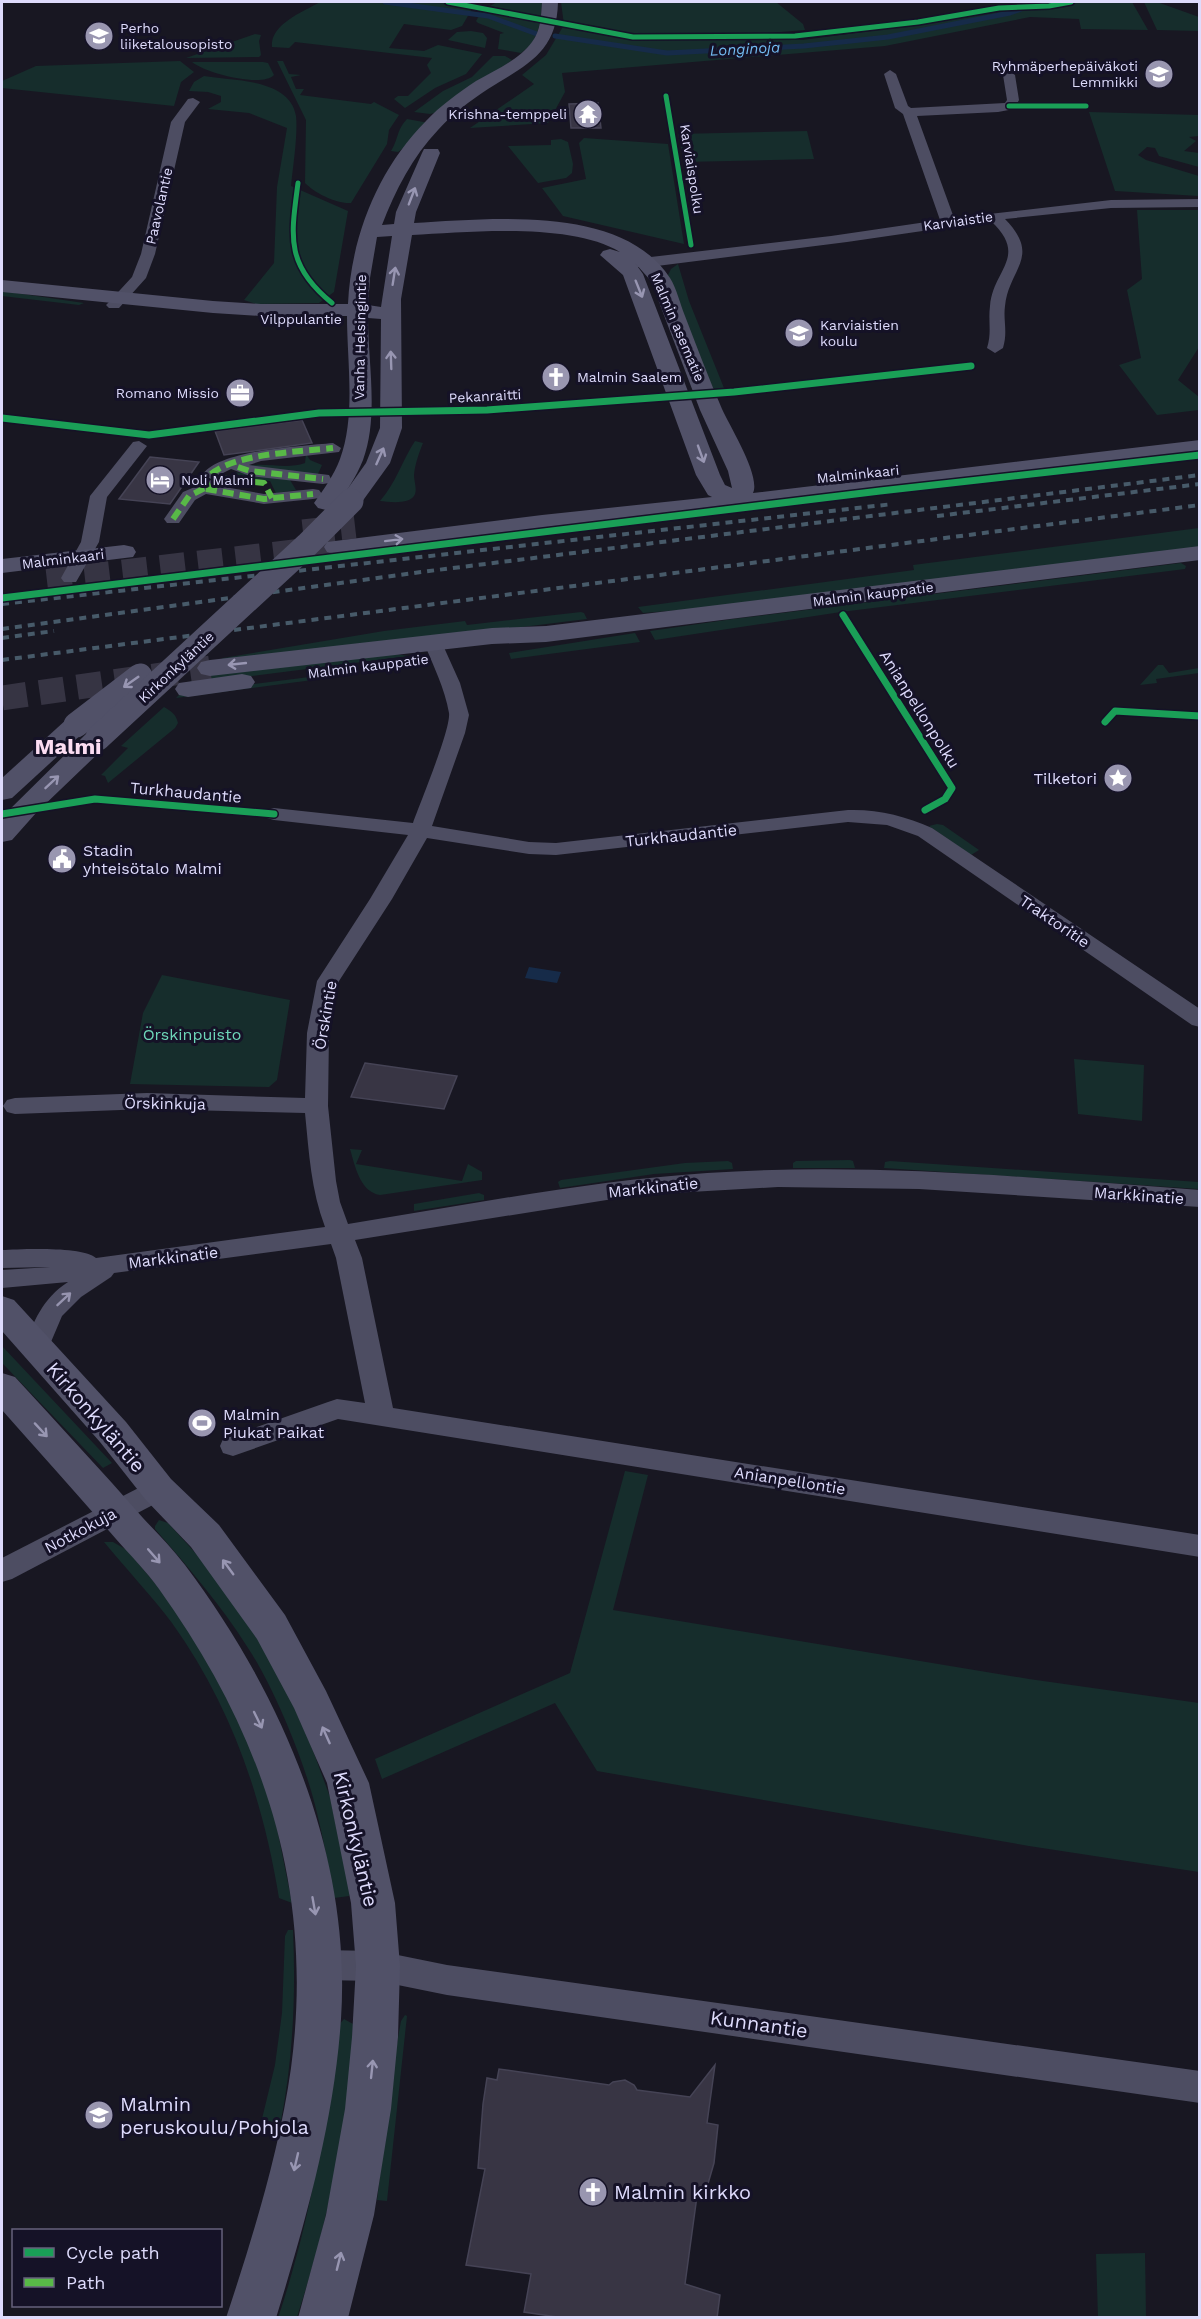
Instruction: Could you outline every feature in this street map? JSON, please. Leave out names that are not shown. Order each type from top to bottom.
[{"type":"main road","name":"Vanha Helsingintie","points":[[351,501],[378,463],[391,428],[391,299],[406,213],[433,148],[451,123],[503,75],[531,53],[550,15]]},
{"type":"main road","name":"Vanha Helsingintie","points":[[319,498],[341,481],[355,451],[359,426],[358,315],[363,256],[377,212],[418,140],[437,120],[481,86],[503,75]]},
{"type":"main road","points":[[369,232],[545,237],[571,241],[639,261]]},
{"type":"main road","name":"Malmin asematie","points":[[716,490],[708,475],[633,274],[639,261],[670,301],[711,410],[740,471],[741,494]]},
{"type":"main road","name":"Vilppulantie","points":[[2,286],[259,320],[391,315]]},
{"type":"main road","name":"Malminkaari","points":[[336,547],[741,494],[892,485],[981,472],[1200,447]]},
{"type":"main road","points":[[355,526],[716,490],[741,494]]},
{"type":"main road","name":"Kirkonkyläntie","points":[[2,792],[105,701],[146,671],[285,546],[319,498]]},
{"type":"main road","name":"Kirkonkyläntie","points":[[2,834],[26,807],[78,757],[307,545],[351,501]]},
{"type":"main road","name":"Malminkaari","points":[[2,566],[124,552]]},
{"type":"main road","name":"Malmin kauppatie","points":[[210,668],[500,647],[546,634],[1200,554]]},
{"type":"main road","name":"Malminkaari","points":[[2,586],[58,580]]},
{"type":"main road","name":"Malmin kauppatie","points":[[188,689],[436,650]]},
{"type":"main road","name":"Kirkonkyläntie","points":[[2,1309],[113,1432],[158,1489],[205,1536],[271,1627],[312,1703],[348,1783],[373,1902],[378,1966],[375,2037],[368,2109],[350,2215],[323,2318]]},
{"type":"main road","points":[[2,1387],[171,1576],[220,1650],[260,1723],[292,1804],[305,1853],[316,1914],[319,1965],[317,2036],[298,2157],[286,2205],[251,2318]]},
{"type":"street","points":[[890,74],[902,108],[909,112],[1009,106],[1013,100],[1010,75]]},
{"type":"street","name":"Paavolantie","points":[[118,301],[139,278],[148,254],[178,122],[193,102]]},
{"type":"street","points":[[909,112],[948,222]]},
{"type":"street","name":"Karviaistie","points":[[639,261],[826,240],[1103,203],[1200,203]]},
{"type":"street","points":[[994,216],[1015,238],[1016,246],[1016,255],[997,305],[999,335],[994,348]]},
{"type":"street","points":[[173,519],[189,496],[258,456],[321,445]]},
{"type":"street","points":[[58,580],[82,557],[90,542],[99,496],[139,446]]},
{"type":"street","points":[[223,476],[250,471],[323,479]]},
{"type":"street","points":[[223,476],[264,499],[319,498]]},
{"type":"street","name":"Örskintie","points":[[381,1415],[349,1258],[328,1202],[324,1181],[316,1106],[318,1033],[328,981],[381,899],[420,831],[455,733],[459,715],[450,683],[436,650]]},
{"type":"street","name":"Turkhaudantie","points":[[274,814],[380,824],[529,848],[556,849],[848,816],[882,817],[908,824]]},
{"type":"street","name":"Traktoritie","points":[[908,824],[925,832],[1200,1020]]},
{"type":"street","name":"Örskinkuja","points":[[15,1106],[147,1101],[316,1106]]},
{"type":"street","name":"Markkinatie","points":[[2,1279],[50,1276],[112,1264],[222,1252],[638,1187],[712,1180],[871,1178],[1200,1199]]},
{"type":"street","name":"Markkinatie","points":[[2,1259],[50,1258],[112,1264]]},
{"type":"street","name":"Kirkonkyläntie","points":[[36,1349],[48,1318],[57,1305],[66,1296],[112,1264]]},
{"type":"street","name":"Anianpellontie","points":[[233,1446],[337,1409],[1200,1546]]},
{"type":"street","name":"Notkokuja","points":[[2,1570],[158,1489]]},
{"type":"street","name":"Kunnantie","points":[[319,1965],[378,1966],[447,1980],[1200,2087]]},
{"type":"green space","points":[[320,2],[438,2],[470,6],[472,9],[462,26],[451,30],[404,24],[389,48],[424,51],[438,45],[482,54],[466,74],[435,88],[405,108],[394,99],[398,96],[408,96],[431,73],[427,65],[432,58],[295,42],[289,48],[272,47],[276,32],[282,25]]},
{"type":"green space","points":[[497,2],[542,2],[541,17],[490,6]]},
{"type":"green space","points":[[561,2],[776,2],[803,24],[805,30],[755,34],[803,40],[923,24],[990,12],[1029,2],[1064,2],[1062,5],[1082,2],[1132,2],[1148,30],[1081,29],[1079,19],[1030,17],[885,46],[562,73],[565,92],[548,123],[470,128],[534,84],[522,75],[546,55],[564,25]]},
{"type":"green space","points":[[1144,2],[1157,2],[1199,17],[1199,31],[1157,30]]},
{"type":"green space","points":[[485,9],[541,20],[537,33],[479,13]]},
{"type":"green space","points":[[479,16],[489,17],[536,35],[531,45],[521,53],[498,49],[500,34],[504,33],[478,23],[476,21]]},
{"type":"green space","points":[[457,32],[483,33],[487,38],[485,48],[448,40]]},
{"type":"green space","points":[[255,34],[261,35],[259,41],[261,55],[259,57],[186,58]]},
{"type":"green space","points":[[493,56],[505,56],[512,60],[442,111],[430,114],[414,112],[443,91],[472,77]]},
{"type":"green space","points":[[180,61],[194,72],[181,82],[174,106],[2,88],[2,81],[36,66]]},
{"type":"green space","points":[[277,61],[283,61],[289,74],[301,75],[291,77],[296,89],[304,89],[300,95],[371,104],[374,102],[399,115],[389,130],[387,144],[351,203],[339,202],[326,197],[305,183],[306,120]]},
{"type":"green space","points":[[192,62],[263,62],[268,63],[274,75],[268,79],[258,80],[233,78]]},
{"type":"green space","points":[[204,76],[258,84],[283,94],[291,104],[296,116],[291,186],[348,211],[334,292],[319,303],[256,304],[244,300],[274,263],[277,187],[287,128],[249,113],[208,109],[221,102],[221,96],[208,92],[189,91],[194,82]]},
{"type":"green space","points":[[1089,112],[1199,115],[1199,136],[1189,137],[1196,141],[1184,151],[1199,153],[1199,167],[1159,156],[1155,148],[1147,147],[1138,155],[1146,160],[1199,176],[1199,196],[1115,191]]},
{"type":"green space","points":[[407,119],[429,123],[414,140],[398,152],[391,151],[401,127]]},
{"type":"green space","points":[[807,131],[814,159],[684,162],[678,134]]},
{"type":"green space","points":[[584,138],[668,144],[684,244],[563,216],[542,188],[586,179],[579,143]]},
{"type":"green space","points":[[561,139],[568,142],[573,164],[572,173],[566,178],[538,183],[508,146],[551,145],[551,140]]},
{"type":"green space","points":[[1137,210],[1199,210],[1199,347],[1178,380],[1199,397],[1199,410],[1157,415],[1119,365],[1141,358],[1127,290],[1142,279]]},
{"type":"green space","points":[[678,264],[689,301],[724,388],[713,389],[667,277],[671,269]]},
{"type":"green space","points":[[2,291],[84,303],[79,305],[2,296]]},
{"type":"green space","points":[[415,441],[423,443],[414,477],[415,494],[405,501],[380,501],[390,487]]},
{"type":"green space","points":[[306,454],[310,460],[322,465],[317,476],[247,466],[298,465],[305,463]]},
{"type":"green space","points":[[235,472],[290,480],[296,490],[276,493],[270,481],[228,477]]},
{"type":"green space","points":[[1199,528],[1199,547],[693,609],[643,613],[638,607],[914,570],[913,565]]},
{"type":"green space","points":[[1181,563],[1186,566],[1185,569],[841,612],[655,640],[650,631],[733,619]]},
{"type":"green space","points":[[581,612],[587,619],[210,666],[223,658],[384,631],[465,621],[467,625]]},
{"type":"green space","points":[[635,633],[640,642],[511,659],[509,653]]},
{"type":"green space","points":[[388,653],[409,656],[188,684],[198,675]]},
{"type":"green space","points":[[1158,665],[1163,665],[1169,673],[1199,668],[1199,673],[1156,679],[1157,683],[1140,685]]},
{"type":"green space","points":[[357,671],[358,674],[176,698],[181,693]]},
{"type":"green space","points":[[164,707],[176,717],[178,723],[175,728],[108,783],[105,776],[101,775],[128,748],[121,746]]},
{"type":"green space","points":[[943,825],[979,850],[971,855],[929,826]]},
{"type":"green space","name":"Örskinpuisto","points":[[162,975],[290,1000],[277,1080],[269,1087],[130,1084],[143,1013]]},
{"type":"green space","points":[[1074,1059],[1144,1065],[1142,1121],[1078,1114]]},
{"type":"green space","points":[[350,1149],[362,1150],[356,1164],[462,1181],[468,1164],[482,1172],[482,1180],[380,1195],[373,1193],[363,1184]]},
{"type":"green space","points":[[728,1161],[732,1163],[733,1169],[654,1174],[560,1188],[558,1182],[685,1163]]},
{"type":"green space","points":[[796,1161],[853,1161],[855,1168],[793,1168],[793,1163]]},
{"type":"green space","points":[[885,1162],[1199,1182],[1199,1189],[884,1168]]},
{"type":"green space","points":[[479,1193],[484,1195],[484,1200],[414,1211],[414,1204]]},
{"type":"green space","points":[[2,1346],[112,1463],[103,1468],[2,1363]]},
{"type":"green space","points":[[625,1471],[648,1475],[613,1610],[1029,1679],[1199,1703],[1199,1872],[1029,1846],[597,1771],[555,1703],[382,1779],[375,1759],[570,1673]]},
{"type":"green space","points":[[159,1520],[168,1523],[211,1570],[275,1664],[312,1748],[330,1797],[349,1896],[334,1898],[312,1794],[269,1684],[227,1617],[155,1529]]},
{"type":"green space","points":[[104,1542],[113,1542],[127,1550],[153,1581],[180,1615],[233,1704],[273,1808],[292,1903],[279,1898],[254,1789],[228,1720],[211,1687],[193,1654],[172,1623]]},
{"type":"green space","points":[[288,1930],[293,1930],[294,2004],[291,2053],[280,2126],[261,2123],[275,2065],[282,2013],[285,1936]]},
{"type":"green space","points":[[405,2015],[407,2016],[387,2201],[377,2200],[396,2049],[401,2021]]},
{"type":"green space","points":[[344,2019],[353,2024],[351,2061],[342,2136],[327,2209],[297,2317],[278,2318],[308,2210],[322,2138],[337,2027]]},
{"type":"green space","points":[[1145,2253],[1146,2317],[1098,2317],[1096,2254]]},
{"type":"water","points":[[529,967],[561,972],[557,983],[525,978]]},
{"type":"building","name":"Krishna-temppeli","points":[[598,103],[601,128],[571,128],[569,104]]},
{"type":"building","points":[[302,420],[312,443],[224,455],[215,431]]},
{"type":"building","name":"Noli Malmi","points":[[150,457],[199,462],[170,504],[119,499]]},
{"type":"building","points":[[365,1063],[457,1076],[444,1109],[351,1097]]},
{"type":"building","name":"Malmin kirkko","points":[[715,2065],[707,2123],[718,2125],[714,2163],[705,2194],[697,2196],[685,2284],[720,2295],[717,2318],[564,2318],[524,2312],[531,2274],[466,2265],[485,2169],[478,2168],[487,2078],[497,2080],[499,2069],[609,2085],[625,2080],[634,2085],[637,2090],[690,2097]]},
{"type":"waterway","name":"Longinoja","points":[[385,2],[488,16],[537,34]]},
{"type":"waterway","name":"Longinoja","points":[[555,36],[667,53],[804,46],[888,37],[1010,13],[1041,2]]},
{"type":"tunnel","points":[[303,532],[355,526]]},
{"type":"tunnel","points":[[47,581],[336,547]]},
{"type":"tunnel","points":[[2,698],[210,668]]},
{"type":"railway","points":[[2,629],[421,572],[1200,475]]},
{"type":"railway","points":[[937,516],[1200,484]]},
{"type":"railway","points":[[2,604],[893,504]]},
{"type":"railway","points":[[2,660],[1200,505]]},
{"type":"railway","points":[[2,638],[54,631]]},
{"type":"marked path","points":[[211,474],[222,466],[258,456],[333,448]]},
{"type":"marked path","points":[[238,467],[250,471],[323,479]]},
{"type":"marked path","points":[[221,478],[264,483],[272,498]]},
{"type":"marked path","points":[[173,519],[189,496],[211,485]]},
{"type":"marked path","points":[[206,489],[264,499],[313,494]]},
{"type":"cycle path","points":[[448,2],[633,37],[795,36],[918,22],[999,8],[1049,6],[1071,2]]},
{"type":"cycle path","name":"Karviaispolku","points":[[666,96],[691,245]]},
{"type":"cycle path","points":[[1009,106],[1086,106]]},
{"type":"cycle path","points":[[298,183],[292,226],[294,249],[306,276],[332,303]]},
{"type":"cycle path","name":"Pekanraitti","points":[[2,418],[149,435],[319,413],[487,410],[734,392],[971,366]]},
{"type":"cycle path","points":[[2,598],[880,491],[1200,455]]},
{"type":"cycle path","name":"Anianpellonpolku","points":[[843,615],[952,788],[945,799],[925,810]]},
{"type":"cycle path","points":[[1105,722],[1115,711],[1200,716]]},
{"type":"cycle path","points":[[2,814],[95,799],[274,814]]},
{"type":"place","name":"Perho liiketalousopisto","points":[[99,36]]},
{"type":"place","name":"Ryhmäperhepäiväkoti Lemmikki","points":[[1159,74]]},
{"type":"place","name":"Krishna-temppeli","points":[[588,114]]},
{"type":"place","name":"Karviaistien koulu","points":[[799,333]]},
{"type":"place","name":"Malmin Saalem","points":[[556,377]]},
{"type":"place","name":"Romano Missio","points":[[240,393]]},
{"type":"place","name":"Noli Malmi","points":[[160,480]]},
{"type":"place","name":"Tilketori","points":[[1118,778]]},
{"type":"place","name":"Stadin yhteisötalo Malmi","points":[[62,859]]},
{"type":"place","name":"Malmin Piukat Paikat","points":[[202,1423]]},
{"type":"place","name":"Malmin peruskoulu/Pohjola","points":[[99,2115]]},
{"type":"place","name":"Malmin kirkko","points":[[593,2192]]},
{"type":"district","name":"Malmi","points":[[68,746]]}]
